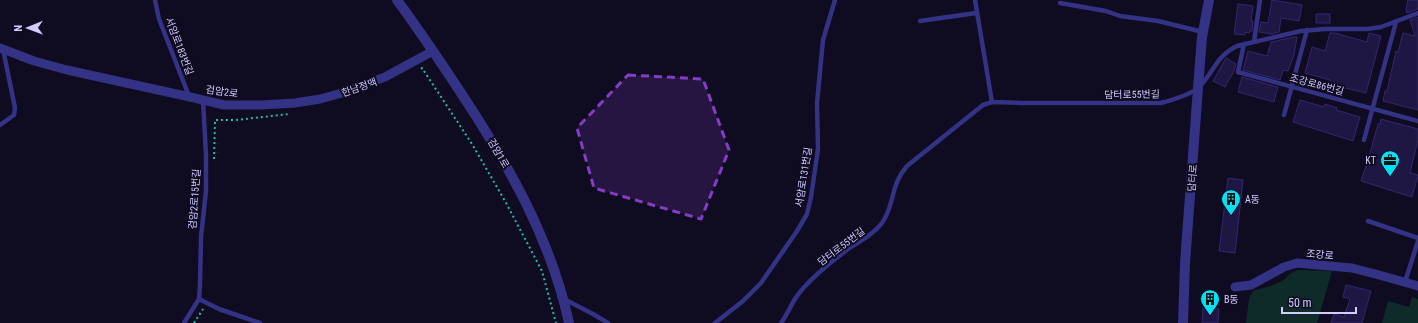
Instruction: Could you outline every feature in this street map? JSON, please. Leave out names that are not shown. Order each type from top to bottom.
[{"type":"street","name":"검암1로","points":[[397,0],[486,130],[512,175],[537,225],[557,274],[569,323]]},
{"type":"street","name":"담터로","points":[[1183,323],[1185,263],[1198,88],[1203,32],[1209,0]]},
{"type":"street","name":"검암2로","points":[[1,49],[34,61],[68,70],[224,105],[295,103],[320,99],[373,82],[433,51]]},
{"type":"street","name":"조강로","points":[[1236,287],[1251,285],[1284,267],[1298,263],[1352,268],[1418,286]]},
{"type":"lane","name":"서암로183번길","points":[[155,0],[164,33],[190,97]]},
{"type":"lane","name":"서암로131번길","points":[[715,323],[748,297],[761,283],[797,231],[806,214],[811,197],[818,149],[817,103],[823,40],[835,0]]},
{"type":"lane","points":[[975,0],[976,14],[992,102]]},
{"type":"lane","points":[[1254,42],[1260,0]]},
{"type":"lane","points":[[1060,3],[1106,11],[1126,17],[1158,21],[1203,32]]},
{"type":"lane","points":[[1198,88],[1220,58],[1228,50],[1244,44],[1307,30],[1367,29],[1382,27],[1418,13]]},
{"type":"lane","points":[[920,21],[976,14]]},
{"type":"lane","points":[[1364,140],[1396,22]]},
{"type":"lane","points":[[1284,115],[1307,30]]},
{"type":"lane","name":"조강로86번길","points":[[1244,44],[1238,72],[1418,121]]},
{"type":"lane","name":"검암2로","points":[[0,125],[14,115],[15,108],[1,49]]},
{"type":"lane","name":"담터로55번길","points":[[781,323],[795,299],[804,288],[828,265],[871,235],[881,224],[888,213],[895,186],[900,174],[907,166],[983,105],[992,102],[1161,103],[1177,99],[1198,88]]},
{"type":"lane","name":"검암2로15번길","points":[[199,299],[201,237],[206,192],[206,155],[203,100]]},
{"type":"lane","points":[[1368,221],[1418,240],[1405,282]]},
{"type":"lane","points":[[184,323],[199,299],[260,323]]},
{"type":"lane","points":[[564,299],[608,323]]},
{"type":"path","points":[[416,71],[422,68],[472,144],[506,201],[542,271],[556,323]]},
{"type":"path","points":[[214,164],[215,120],[243,120],[291,113]]},
{"type":"path","points":[[194,323],[207,303]]},
{"type":"highlighted area","points":[[628,75],[703,79],[729,150],[701,219],[594,188],[577,128]]},
{"type":"green space","points":[[1298,270],[1332,271],[1317,323],[1246,323],[1249,298],[1253,291],[1280,282]]},
{"type":"green space","points":[[1412,297],[1418,299],[1418,323],[1382,323],[1388,301],[1409,307]]},
{"type":"building","points":[[1272,0],[1302,5],[1299,21],[1281,18],[1279,32],[1272,34],[1259,32],[1261,22],[1268,23]]},
{"type":"building","points":[[1408,0],[1418,0],[1418,9],[1407,13],[1406,9]]},
{"type":"building","points":[[1238,4],[1253,6],[1251,21],[1253,21],[1252,31],[1249,33],[1245,32],[1245,35],[1234,34]]},
{"type":"building","points":[[1316,14],[1330,14],[1330,23],[1316,23]]},
{"type":"building","points":[[1418,17],[1418,110],[1383,101],[1385,91],[1387,91],[1396,51],[1398,52],[1403,33],[1415,36],[1410,20]]},
{"type":"building","points":[[1330,33],[1367,42],[1369,33],[1381,36],[1366,93],[1329,84],[1330,80],[1305,73],[1312,47],[1325,51]]},
{"type":"building","points":[[1297,37],[1294,55],[1288,71],[1283,70],[1280,80],[1243,70],[1248,51],[1267,56],[1271,42]]},
{"type":"building","points":[[1226,58],[1236,64],[1234,71],[1225,87],[1213,81]]},
{"type":"building","points":[[1242,77],[1278,87],[1274,102],[1238,92]]},
{"type":"building","points":[[1300,100],[1324,107],[1325,104],[1337,108],[1336,110],[1360,117],[1353,141],[1293,122]]},
{"type":"building","points":[[1381,119],[1418,129],[1418,140],[1410,173],[1418,175],[1412,197],[1361,181],[1378,124],[1380,124]]},
{"type":"building","name":"A동","points":[[1228,178],[1243,180],[1235,253],[1219,251]]},
{"type":"building","points":[[1346,285],[1371,291],[1362,323],[1331,323],[1334,314],[1344,317],[1350,299],[1343,297]]},
{"type":"building","name":"B동","points":[[1203,308],[1219,309],[1218,323],[1202,323]]},
{"type":"place","name":"KT","points":[[1390,177]]},
{"type":"place","name":"A동","points":[[1231,216]]},
{"type":"place","name":"B동","points":[[1210,316]]}]
